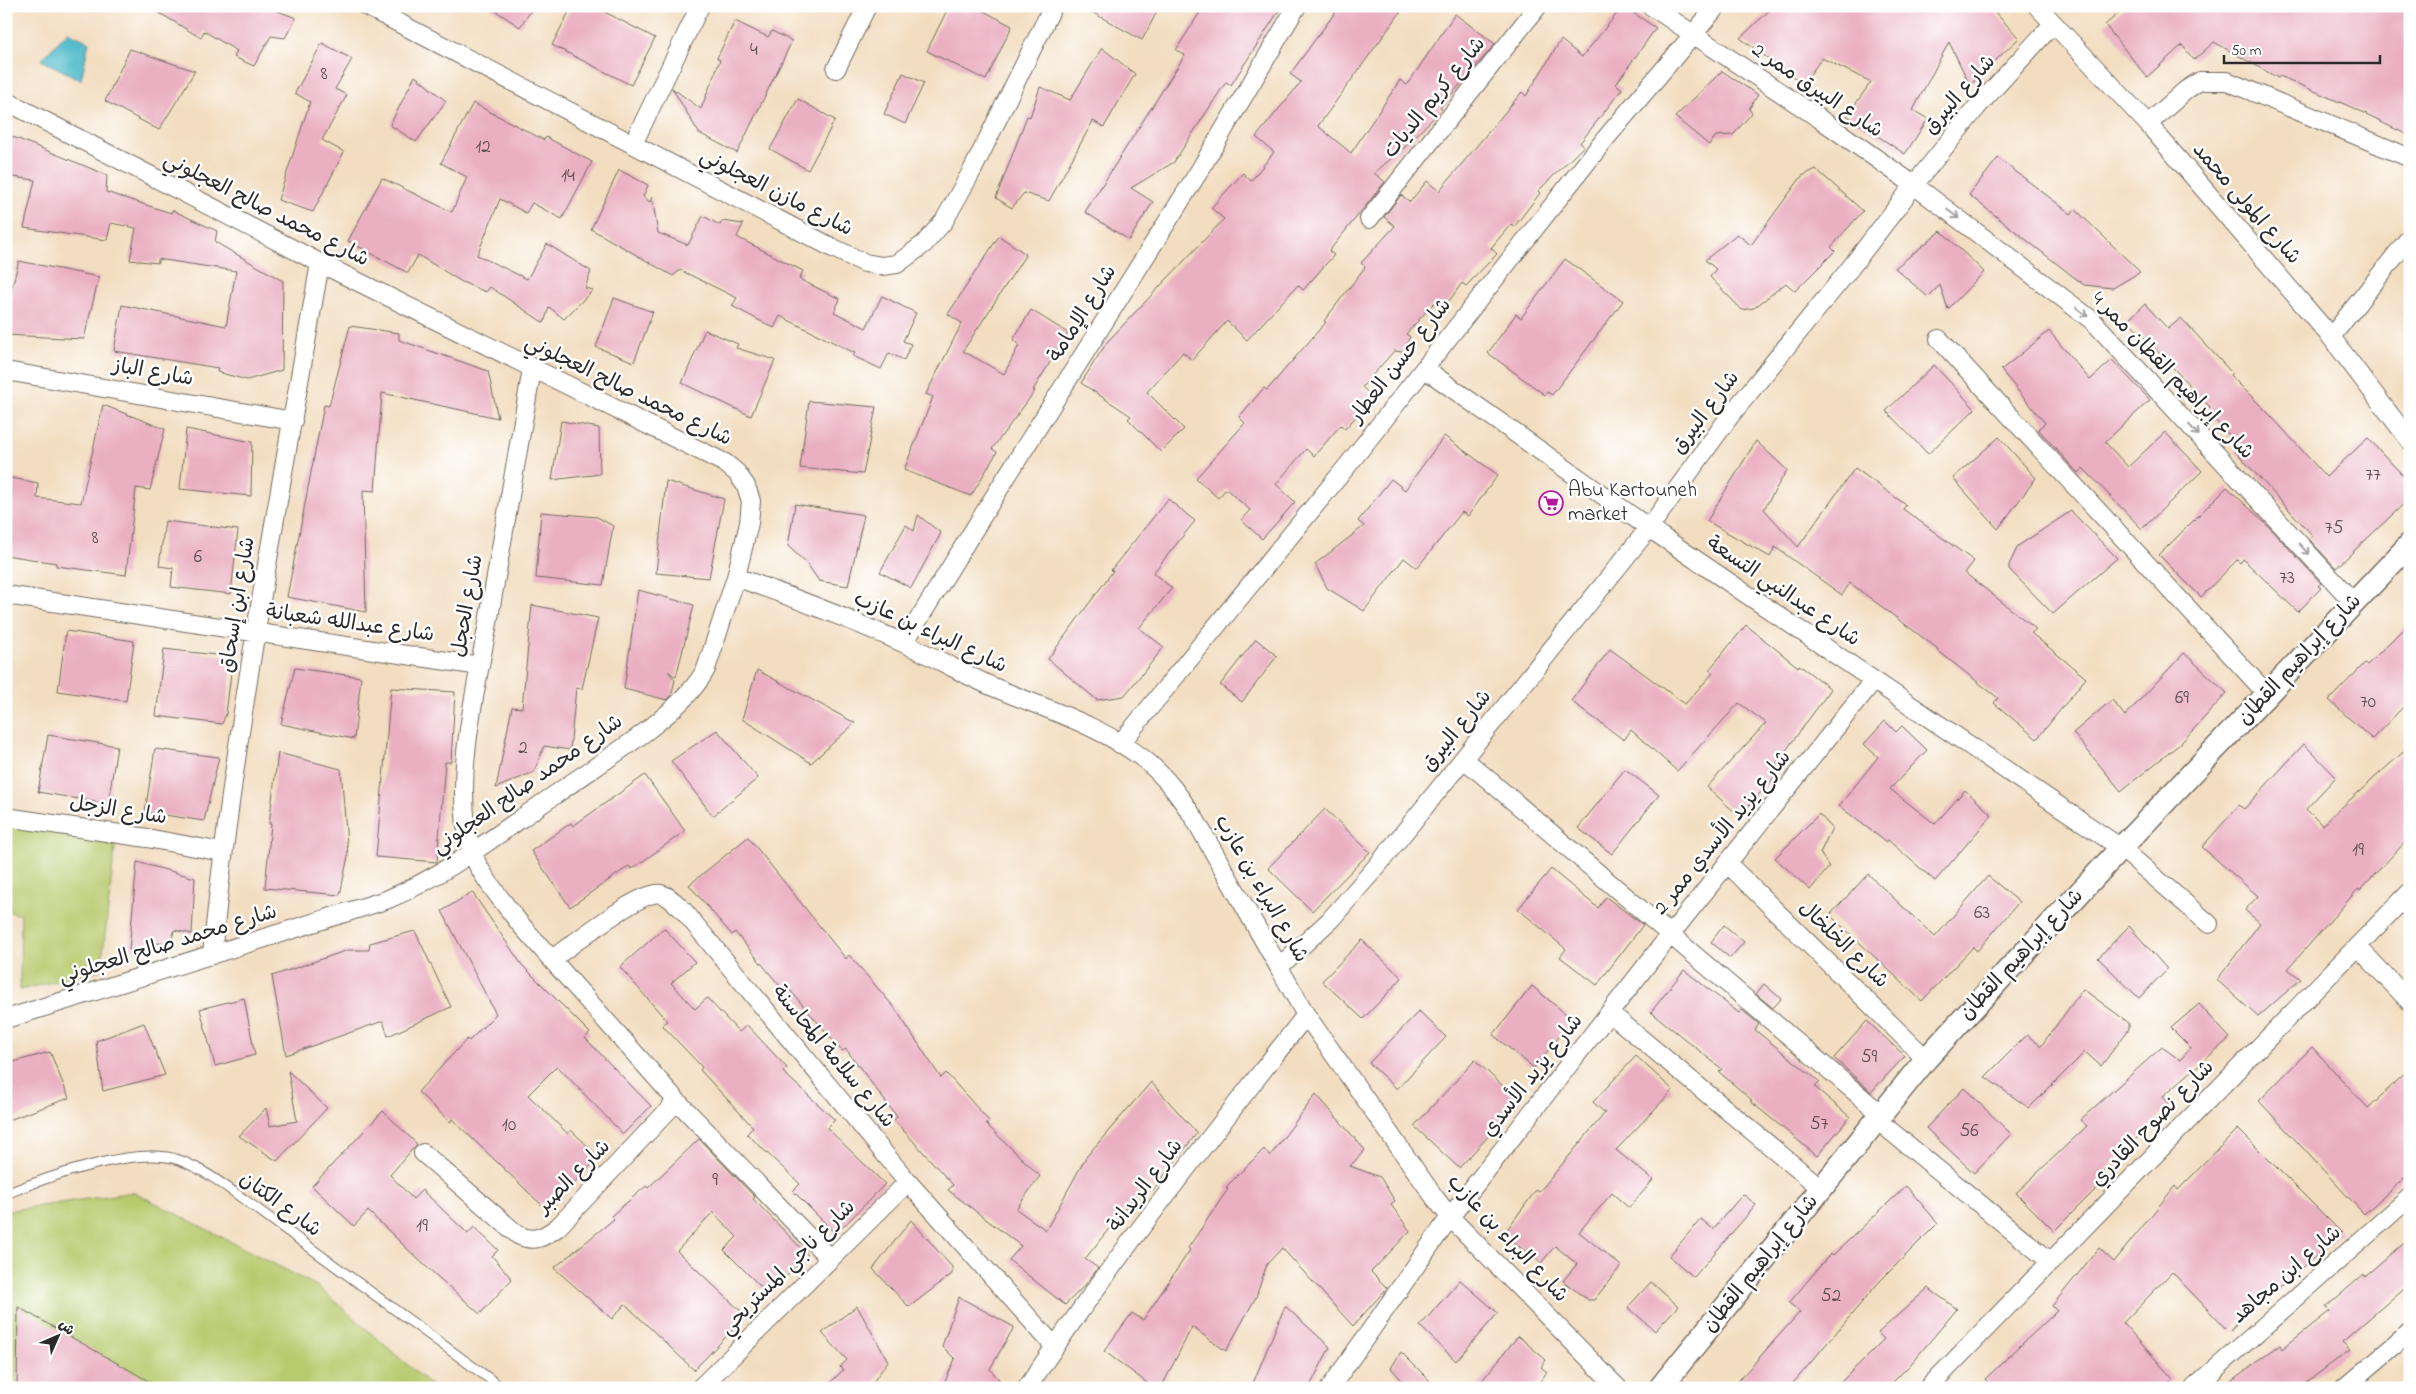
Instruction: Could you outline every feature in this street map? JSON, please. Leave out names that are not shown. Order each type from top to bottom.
[{"type":"street","name":"شارع مازن العجلوني","points":[[366,6],[864,263],[882,266],[897,264],[924,244],[944,221],[973,169],[1053,6]]},
{"type":"street","points":[[633,144],[700,6]]},
{"type":"street","points":[[836,69],[867,6]]},
{"type":"street","name":"شارع الإمامة","points":[[904,643],[1198,173],[1297,6]]},
{"type":"street","name":"شارع كريم الديات","points":[[1369,219],[1538,6]]},
{"type":"street","points":[[1651,6],[1694,35]]},
{"type":"street","name":"شارع حسن العطار","points":[[1120,744],[1424,369],[1606,138],[1717,6]]},
{"type":"street","name":"شارع المولى محمد","points":[[2036,6],[2148,124],[2331,337],[2410,440]]},
{"type":"street","name":"شارع البيرق","points":[[1280,966],[1330,920],[1464,759],[1649,528],[1730,416],[1848,271],[1914,185],[1977,107],[2053,24]]},
{"type":"street","name":"شارع البيرق ممر 2","points":[[1694,35],[1914,185]]},
{"type":"street","points":[[2148,124],[2200,80],[2227,81],[2410,158]]},
{"type":"street","name":"شارع محمد صالح العجلوني","points":[[6,101],[320,263],[532,369],[706,452],[725,463],[737,473],[746,486],[751,501],[749,523],[736,577],[706,669],[690,693],[613,754],[435,877],[399,895],[6,1019]]},
{"type":"street","name":"شارع إبراهيم القطان ممر 4","points":[[1914,185],[2093,322],[2354,603]]},
{"type":"street","points":[[2331,337],[2410,237]]},
{"type":"street","name":"شارع ابن إسحاق","points":[[212,955],[222,852],[256,632],[320,263]]},
{"type":"street","points":[[1939,339],[2268,695]]},
{"type":"street","name":"شارع الحجل","points":[[471,851],[467,832],[464,794],[465,769],[480,666],[532,369]]},
{"type":"street","name":"شارع عبدالنبي التسعة","points":[[1424,369],[1649,528],[1873,682],[2121,848],[2209,924]]},
{"type":"street","name":"شارع الباز","points":[[6,371],[292,421]]},
{"type":"street","name":"شارع إبراهيم القطان","points":[[1660,1388],[1926,1058],[2121,848],[2410,544]]},
{"type":"street","name":"شارع البراء بن عازب","points":[[736,577],[805,602],[904,643],[970,677],[1082,724],[1144,759],[1178,792],[1280,966],[1306,1015],[1450,1217],[1618,1388]]},
{"type":"street","name":"شارع عبدالله شعبانة","points":[[6,594],[480,666]]},
{"type":"street","name":"شارع يزيد الأسدي ممر 2","points":[[1610,1013],[1727,863],[1873,682]]},
{"type":"street","points":[[1464,759],[1879,1117],[2051,1262]]},
{"type":"street","name":"شارع الزجل","points":[[6,817],[146,838],[222,852]]},
{"type":"street","points":[[471,851],[499,896],[521,924],[678,1102],[829,1258]]},
{"type":"street","name":"شارع الخلخال","points":[[1727,863],[1926,1058]]},
{"type":"street","name":"شارع نصوح القادري","points":[[1928,1388],[2410,892]]},
{"type":"street","name":"شارع سلامة المحاسنة","points":[[552,959],[637,900],[655,894],[668,898],[683,910],[908,1182],[1055,1347]]},
{"type":"street","points":[[2357,946],[2410,1002]]},
{"type":"street","name":"شارع يزيد الأسدي","points":[[1330,1388],[1450,1217],[1610,1013],[1822,1189]]},
{"type":"street","name":"شارع الريدانة","points":[[1028,1388],[1055,1347],[1176,1182],[1306,1015]]},
{"type":"street","name":"شارع الصبر","points":[[423,1152],[518,1235],[532,1240],[550,1233],[563,1222],[678,1102]]},
{"type":"street","name":"شارع ناجي المستريحي","points":[[700,1388],[829,1258],[908,1182]]},
{"type":"street","name":"شارع ابن مجاهد","points":[[2194,1388],[2410,1197]]},
{"type":"street","points":[[2344,1388],[2410,1332]]},
{"type":"lane","name":"شارع الكتان","points":[[6,1194],[73,1172],[124,1159],[162,1156],[179,1160],[211,1176],[245,1200],[502,1388]]},
{"type":"green space","points":[[6,824],[116,839],[101,970],[20,990],[21,915],[6,911]]},
{"type":"green space","points":[[134,1192],[317,1286],[434,1388],[6,1388],[6,1211]]},
{"type":"water","points":[[68,32],[89,42],[81,80],[41,60]]},
{"type":"building","points":[[148,6],[265,6],[296,18],[285,38],[271,36],[254,66],[234,57],[237,51],[204,31],[201,38]]},
{"type":"building","points":[[488,6],[534,6],[520,27]]},
{"type":"building","points":[[572,6],[593,6],[655,38],[631,85],[552,45]]},
{"type":"building","points":[[949,6],[974,6],[1012,26],[986,80],[927,51]]},
{"type":"building","points":[[1081,6],[1160,6],[1142,40]]},
{"type":"building","points":[[1204,6],[1282,6],[1231,85],[1226,82],[1174,162],[1131,188],[1153,202],[1129,240],[1085,212],[1185,55],[1176,50]]},
{"type":"building","points":[[1340,6],[1405,6],[1318,126],[1351,153],[1400,80],[1407,85],[1455,14],[1495,44],[1440,108],[1442,109],[1405,147],[1374,173],[1385,182],[1329,251],[1334,255],[1303,290],[1298,285],[1247,340],[1227,321],[1192,360],[1183,352],[1147,392],[1184,429],[1161,452],[1128,419],[1131,416],[1081,383],[1107,342],[1224,219],[1211,208],[1243,173],[1251,181],[1274,152],[1256,137],[1301,82],[1290,74]]},
{"type":"building","points":[[1623,6],[1656,28],[1616,84],[1622,89],[1580,143],[1584,146],[1538,191],[1540,193],[1514,227],[1511,224],[1491,248],[1497,254],[1466,286],[1462,283],[1444,308],[1434,303],[1406,334],[1410,337],[1403,352],[1394,351],[1362,387],[1373,397],[1345,429],[1341,425],[1314,456],[1306,449],[1276,484],[1295,502],[1262,539],[1241,520],[1250,510],[1226,489],[1218,498],[1196,478],[1245,423],[1239,417],[1264,388],[1267,390],[1326,322],[1324,321],[1365,267],[1361,263],[1395,226],[1384,217],[1401,195],[1410,202],[1427,181],[1439,191],[1522,92],[1526,96],[1561,40],[1582,57]]},
{"type":"building","points":[[1774,6],[1989,6],[2019,38],[1970,85],[1949,42],[1913,110],[1928,119],[1905,154],[1847,116],[1871,82],[1822,58],[1803,84],[1740,38]]},
{"type":"building","points":[[2127,6],[2410,6],[2410,136],[2367,114],[2280,76],[2278,78],[2214,42],[2194,60],[2182,45],[2147,77],[2105,25]]},
{"type":"building","points":[[735,21],[768,37],[772,31],[792,41],[737,153],[699,133],[672,88],[701,109],[720,60],[717,58]]},
{"type":"building","points":[[322,43],[352,59],[335,89],[347,95],[322,140],[344,152],[313,212],[278,200],[310,102],[295,93]]},
{"type":"building","points":[[1102,48],[1135,74],[1104,127],[1093,121],[1049,201],[1024,193],[1012,208],[996,198],[1027,116],[1030,117],[1040,87],[1070,100]]},
{"type":"building","points":[[130,49],[195,71],[159,130],[105,101]]},
{"type":"building","points":[[1722,71],[1758,95],[1749,109],[1752,113],[1733,135],[1716,136],[1709,145],[1675,117]]},
{"type":"building","points":[[903,73],[924,83],[905,124],[884,114]]},
{"type":"building","points":[[415,76],[446,101],[416,142],[390,125]]},
{"type":"building","points":[[798,99],[835,120],[808,170],[770,149]]},
{"type":"building","points":[[473,103],[544,140],[546,137],[592,162],[562,219],[532,203],[526,213],[500,199],[477,255],[527,279],[547,244],[591,271],[585,288],[593,290],[564,319],[549,307],[544,323],[490,287],[486,292],[462,282],[418,255],[408,273],[348,241],[382,178],[452,212],[467,177],[441,163]]},
{"type":"building","points":[[6,134],[107,175],[106,192],[171,213],[172,210],[217,231],[215,242],[283,281],[282,370],[247,380],[217,372],[218,368],[114,351],[122,305],[226,326],[236,271],[158,259],[158,263],[130,260],[136,228],[111,223],[107,240],[24,228],[35,180],[6,176]]},
{"type":"building","points":[[1998,158],[2071,214],[2075,209],[2140,272],[2113,288],[2084,285],[1969,195]]},
{"type":"building","points":[[1816,169],[1863,211],[1831,247],[1835,251],[1795,291],[1786,283],[1754,308],[1742,310],[1710,277],[1716,269],[1705,260],[1737,234],[1751,245],[1802,176]]},
{"type":"building","points":[[619,170],[648,185],[643,197],[650,202],[652,197],[658,233],[688,245],[703,216],[720,225],[722,221],[743,224],[737,237],[803,271],[799,279],[840,299],[834,312],[866,328],[882,296],[916,313],[903,341],[911,344],[904,360],[889,353],[881,369],[853,356],[855,353],[780,316],[774,328],[732,306],[737,298],[680,270],[673,276],[591,229]]},
{"type":"building","points":[[1941,231],[1984,272],[1948,309],[1940,285],[1928,297],[1895,268]]},
{"type":"building","points":[[999,236],[1026,254],[963,351],[1004,374],[1019,345],[1013,340],[1031,310],[1068,333],[1033,390],[1035,391],[992,449],[997,452],[971,496],[904,470],[933,397],[926,394],[962,323],[948,314]]},
{"type":"building","points":[[1565,259],[1623,301],[1552,395],[1547,392],[1545,395],[1488,353],[1516,314],[1521,318]]},
{"type":"building","points":[[19,261],[99,277],[84,339],[6,335],[6,309]]},
{"type":"building","points":[[614,298],[653,312],[634,362],[596,347]]},
{"type":"building","points":[[2145,304],[2168,329],[2181,318],[2232,373],[2230,375],[2272,417],[2326,477],[2368,438],[2410,483],[2410,498],[2336,568],[2309,539],[2313,536],[2235,451],[2240,446],[2206,411],[2210,407],[2128,320]]},
{"type":"building","points":[[350,326],[399,333],[399,340],[488,371],[498,418],[382,393],[375,491],[363,490],[366,612],[287,597],[324,405],[329,406]]},
{"type":"building","points":[[705,330],[738,344],[736,348],[775,360],[751,416],[682,383]]},
{"type":"building","points":[[2049,331],[2090,380],[2112,360],[2150,400],[2105,442],[2128,467],[2165,432],[2202,471],[2142,529],[2083,468],[2078,473],[2038,429],[2045,423],[2001,370]]},
{"type":"building","points":[[1934,365],[1975,409],[1928,454],[1886,411]]},
{"type":"building","points":[[809,401],[876,407],[863,474],[800,468]]},
{"type":"building","points":[[103,405],[165,429],[150,490],[136,488],[126,575],[56,566],[56,563],[6,555],[6,477],[38,483],[37,498],[81,503]]},
{"type":"building","points":[[561,421],[599,428],[600,474],[552,480]]},
{"type":"building","points":[[186,429],[252,442],[251,496],[180,489]]},
{"type":"building","points":[[1444,436],[1498,475],[1468,516],[1462,512],[1417,568],[1404,558],[1364,611],[1327,588],[1315,564],[1364,526],[1358,521],[1391,479],[1405,490]]},
{"type":"building","points":[[1999,437],[2036,478],[1998,529],[1953,478]]},
{"type":"building","points":[[1756,441],[1787,470],[1764,509],[1798,547],[1855,468],[1906,505],[1903,509],[1974,561],[1965,573],[2036,629],[2031,633],[2086,678],[2037,739],[1994,703],[1998,698],[1938,649],[1850,583],[1842,595],[1775,547],[1770,557],[1707,521]]},
{"type":"building","points":[[666,481],[724,499],[709,578],[656,573]]},
{"type":"building","points":[[2227,487],[2268,526],[2321,583],[2318,586],[2321,588],[2298,612],[2243,559],[2240,563],[2237,560],[2201,597],[2159,555]]},
{"type":"building","points":[[1168,499],[1195,521],[1153,573],[1172,588],[1139,628],[1164,647],[1124,696],[1097,700],[1048,659],[1113,571],[1111,570]]},
{"type":"building","points":[[795,504],[864,515],[848,586],[819,581],[808,565],[788,546]]},
{"type":"building","points":[[2071,511],[2117,558],[2053,614],[2009,569],[2009,565],[2018,546]]},
{"type":"building","points":[[541,512],[597,517],[613,526],[603,585],[536,578]]},
{"type":"building","points":[[918,515],[941,533],[911,588],[880,572],[906,525],[914,531]]},
{"type":"building","points":[[165,521],[238,530],[231,594],[171,587],[173,568],[159,566]]},
{"type":"building","points":[[638,590],[694,605],[676,677],[668,671],[675,680],[671,696],[667,700],[624,689]]},
{"type":"building","points":[[532,605],[598,618],[582,689],[576,688],[570,750],[544,746],[534,772],[496,788],[512,707],[522,708]]},
{"type":"building","points":[[2410,622],[2410,700],[2372,739],[2329,700],[2365,663],[2367,665]]},
{"type":"building","points":[[1746,625],[1798,667],[1799,665],[1831,689],[1776,764],[1782,769],[1739,816],[1707,787],[1766,723],[1739,703],[1677,771],[1631,730],[1624,740],[1571,701],[1610,649],[1685,704],[1713,673],[1709,670]]},
{"type":"building","points":[[66,631],[134,641],[126,701],[58,691]]},
{"type":"building","points":[[1256,639],[1277,656],[1242,702],[1220,685]]},
{"type":"building","points":[[164,649],[233,657],[226,714],[222,724],[156,716]]},
{"type":"building","points":[[2184,653],[2227,693],[2180,744],[2121,791],[2073,733],[2112,700],[2125,716]]},
{"type":"building","points":[[295,668],[361,677],[354,739],[281,724]]},
{"type":"building","points":[[757,670],[855,723],[811,763],[742,719]]},
{"type":"building","points":[[391,688],[455,692],[451,762],[445,762],[437,862],[376,857]]},
{"type":"building","points":[[1885,721],[1896,732],[1902,726],[1927,750],[1890,789],[1935,824],[1965,790],[1992,815],[1935,881],[1888,840],[1886,842],[1839,806],[1878,757],[1864,744]]},
{"type":"building","points":[[717,730],[758,778],[713,816],[671,761]]},
{"type":"building","points":[[48,735],[117,746],[108,804],[38,792]]},
{"type":"building","points":[[2304,744],[2336,777],[2306,809],[2322,825],[2410,746],[2410,837],[2360,890],[2358,889],[2288,969],[2301,979],[2258,1017],[2217,980],[2260,923],[2245,910],[2258,896],[2202,847],[2239,805],[2244,809]]},
{"type":"building","points":[[155,749],[219,757],[204,821],[145,812]]},
{"type":"building","points":[[278,753],[341,769],[348,856],[340,895],[265,888],[271,824],[269,824]]},
{"type":"building","points":[[1625,769],[1659,795],[1612,854],[1578,828]]},
{"type":"building","points":[[645,775],[685,831],[632,869],[629,866],[570,907],[531,851],[571,823],[573,826]]},
{"type":"building","points":[[1325,809],[1370,852],[1312,911],[1268,868]]},
{"type":"building","points":[[1819,814],[1832,828],[1820,853],[1829,867],[1810,890],[1775,858]]},
{"type":"building","points":[[748,837],[846,959],[849,955],[894,1007],[941,1078],[946,1073],[989,1121],[986,1124],[1040,1176],[1016,1209],[1046,1230],[1086,1157],[1151,1082],[1197,1133],[1153,1190],[1145,1183],[1085,1259],[1098,1268],[1085,1285],[1065,1305],[1009,1260],[1021,1246],[948,1190],[953,1185],[894,1120],[897,1117],[846,1049],[842,1051],[789,989],[785,992],[735,932],[732,935],[689,885]]},
{"type":"building","points":[[137,862],[195,878],[192,934],[174,930],[171,944],[154,943],[148,952],[129,950]]},
{"type":"building","points":[[1551,869],[1598,908],[1606,897],[1643,925],[1597,985],[1560,957],[1566,949],[1518,909]]},
{"type":"building","points":[[1868,874],[1935,937],[1988,876],[2019,902],[1977,951],[1973,947],[1922,1001],[1830,915]]},
{"type":"building","points":[[472,892],[522,965],[590,1033],[585,1038],[651,1106],[623,1134],[557,1066],[528,1095],[568,1134],[571,1130],[599,1157],[548,1211],[452,1119],[450,1122],[418,1092],[467,1039],[469,1041],[496,1014],[442,911]]},
{"type":"building","points":[[1724,925],[1744,942],[1730,958],[1711,942]]},
{"type":"building","points":[[2129,926],[2167,969],[2139,998],[2098,958]]},
{"type":"building","points":[[664,928],[695,962],[671,983],[695,1009],[707,998],[739,1032],[747,1025],[787,1068],[783,1072],[835,1120],[827,1128],[885,1184],[836,1234],[793,1191],[800,1184],[747,1134],[753,1127],[700,1070],[702,1067],[662,1025],[667,1021],[620,967]]},
{"type":"building","points":[[415,931],[451,1007],[388,1036],[383,1021],[286,1055],[272,976],[348,950],[369,950],[370,943]]},
{"type":"building","points":[[1362,940],[1402,978],[1363,1019],[1322,981]]},
{"type":"building","points":[[1684,970],[1739,1013],[1742,1010],[1759,1024],[1755,1030],[1820,1082],[1815,1087],[1850,1117],[1817,1156],[1750,1101],[1752,1100],[1719,1072],[1722,1069],[1651,1012]]},
{"type":"building","points":[[1764,984],[1781,999],[1773,1008],[1756,994]]},
{"type":"building","points":[[1532,986],[1573,1020],[1534,1068],[1493,1035]]},
{"type":"building","points":[[2083,989],[2129,1023],[2129,1029],[2101,1066],[2085,1052],[2029,1108],[1985,1077],[2027,1035],[2041,1046]]},
{"type":"building","points":[[244,998],[255,1055],[215,1066],[200,1009]]},
{"type":"building","points":[[2199,1004],[2230,1038],[2163,1096],[2170,1105],[2102,1173],[2106,1179],[2054,1231],[2016,1193],[2087,1126],[2080,1120],[2162,1047],[2180,1060],[2191,1048],[2171,1028]]},
{"type":"building","points":[[1419,1011],[1446,1037],[1397,1089],[1369,1063]]},
{"type":"building","points":[[1867,1021],[1905,1056],[1871,1092],[1834,1058]]},
{"type":"building","points":[[144,1023],[165,1075],[103,1091],[96,1041]]},
{"type":"building","points":[[2312,1047],[2368,1108],[2410,1069],[2410,1173],[2364,1214],[2259,1101]]},
{"type":"building","points":[[50,1052],[69,1098],[6,1121],[6,1064]]},
{"type":"building","points":[[1636,1056],[1673,1090],[1616,1150],[1653,1180],[1629,1208],[1612,1193],[1579,1232],[1621,1266],[1594,1300],[1588,1300],[1563,1281],[1577,1264],[1555,1246],[1541,1263],[1503,1235],[1536,1190],[1539,1192],[1605,1113],[1593,1102]]},
{"type":"building","points":[[1475,1060],[1520,1102],[1459,1168],[1414,1126]]},
{"type":"building","points":[[288,1071],[327,1108],[277,1161],[239,1136],[266,1108],[270,1126],[297,1121]]},
{"type":"building","points":[[1964,1088],[2011,1134],[1974,1173],[1926,1128]]},
{"type":"building","points":[[1316,1094],[1365,1150],[1350,1166],[1380,1177],[1395,1201],[1391,1205],[1410,1231],[1371,1272],[1387,1288],[1353,1326],[1282,1248],[1267,1264],[1256,1297],[1226,1351],[1192,1327],[1161,1388],[1154,1388],[1104,1351],[1132,1313],[1143,1320],[1190,1250],[1188,1248],[1228,1189],[1226,1187],[1264,1149],[1270,1156]]},
{"type":"building","points":[[383,1111],[417,1144],[390,1175],[413,1199],[422,1190],[468,1234],[474,1227],[498,1250],[492,1256],[512,1279],[480,1314],[421,1262],[368,1211],[354,1226],[312,1186]]},
{"type":"building","points":[[2238,1129],[2342,1233],[2274,1293],[2269,1287],[2229,1332],[2172,1272],[2123,1323],[2173,1379],[2163,1388],[1993,1388],[1985,1379],[2057,1311],[2052,1306],[2099,1248],[2114,1262],[2175,1186],[2178,1190]]},
{"type":"building","points":[[699,1139],[755,1197],[753,1199],[808,1255],[771,1291],[765,1291],[724,1250],[737,1237],[713,1212],[677,1251],[746,1316],[694,1370],[625,1304],[612,1319],[554,1268],[614,1219],[611,1216],[646,1186],[648,1188]]},
{"type":"building","points":[[1906,1186],[1938,1223],[1880,1281],[1789,1388],[1732,1388],[1800,1312],[1789,1303],[1831,1253],[1833,1255]]},
{"type":"building","points":[[1743,1194],[1756,1205],[1694,1277],[1669,1256],[1701,1219],[1713,1229]]},
{"type":"building","points":[[911,1220],[952,1267],[952,1274],[909,1307],[873,1269]]},
{"type":"building","points":[[2410,1238],[2410,1283],[2342,1342],[2350,1350],[2308,1381],[2307,1388],[2221,1388],[2280,1345],[2282,1349],[2330,1311],[2326,1307],[2364,1274],[2365,1277]]},
{"type":"building","points":[[1460,1280],[1498,1313],[1456,1361],[1420,1326]]},
{"type":"building","points":[[1651,1282],[1678,1306],[1655,1331],[1628,1307]]},
{"type":"building","points":[[1928,1288],[1957,1309],[1910,1365],[1887,1388],[1835,1388],[1884,1339],[1878,1333]]},
{"type":"building","points":[[959,1297],[1014,1327],[990,1369],[1006,1388],[942,1388],[955,1359],[942,1346]]},
{"type":"building","points":[[857,1306],[888,1361],[869,1388],[825,1388],[843,1370],[840,1367],[847,1360],[822,1333]]},
{"type":"building","points":[[1285,1306],[1330,1347],[1309,1388],[1251,1388]]},
{"type":"building","points":[[18,1307],[161,1388],[17,1388]]},
{"type":"building","points":[[1518,1336],[1546,1360],[1541,1367],[1547,1372],[1535,1388],[1476,1388]]},
{"type":"building","points":[[1401,1352],[1437,1388],[1409,1388],[1391,1368]]},
{"type":"place","name":"Abu Kartouneh market","points":[[1551,503]]}]
